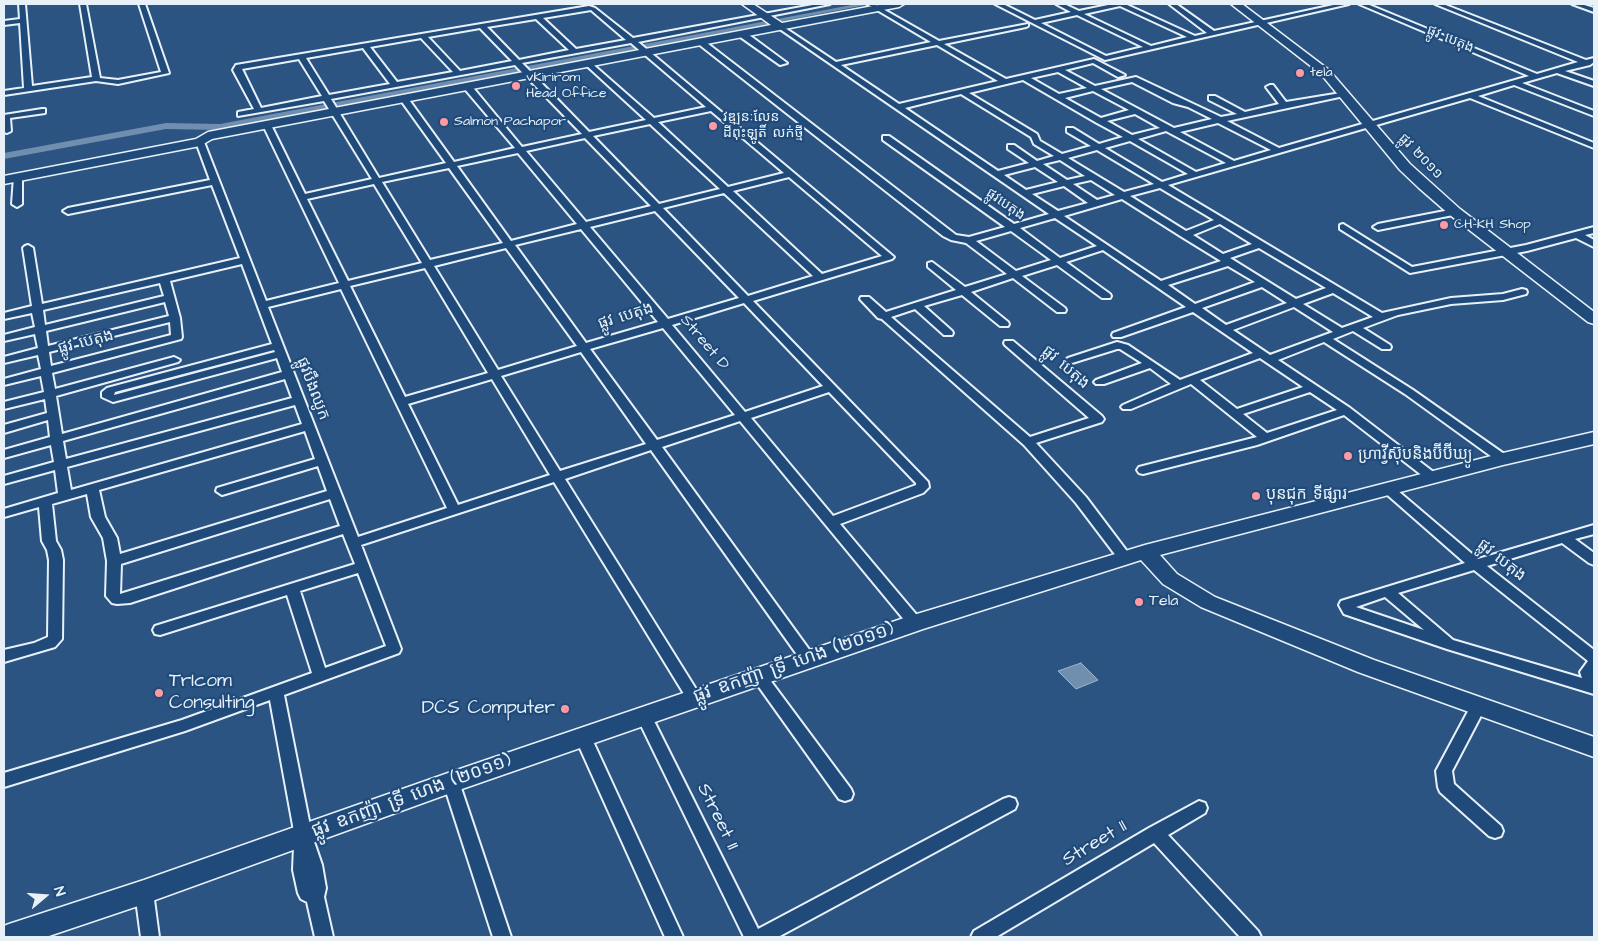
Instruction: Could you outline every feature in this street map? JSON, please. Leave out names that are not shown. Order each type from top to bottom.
[{"type":"main road","points":[[747,4],[779,25]]},
{"type":"main road","points":[[4,180],[200,142],[208,136],[742,34],[874,6],[899,4]]},
{"type":"main road","name":"ផ្លូវ ២០១១","points":[[1236,4],[1325,72],[1405,167],[1455,212],[1594,319]]},
{"type":"main road","name":"ផ្លូវ ឧកញ៉ា ទ្រី ហេង (២០១១)","points":[[9,937],[144,892],[644,715],[915,623],[1135,555],[1503,458],[1594,438]]},
{"type":"main road","points":[[1135,555],[1208,602],[1366,666],[1594,747]]},
{"type":"street","points":[[22,4],[28,89]]},
{"type":"street","points":[[83,4],[96,79]]},
{"type":"street","points":[[4,93],[96,79],[118,82],[165,73],[142,4]]},
{"type":"street","points":[[241,114],[827,4]]},
{"type":"street","points":[[898,107],[963,92],[1086,57],[986,4]]},
{"type":"street","points":[[998,4],[1105,58],[1346,4]]},
{"type":"street","points":[[1059,4],[1150,48]]},
{"type":"street","points":[[1035,22],[1121,4],[1194,38]]},
{"type":"street","points":[[1172,4],[1213,34]]},
{"type":"street","name":"ផ្លូវ បេតុង","points":[[1362,4],[1537,77]]},
{"type":"street","points":[[1438,4],[1594,66]]},
{"type":"street","points":[[1575,4],[1594,8]]},
{"type":"street","points":[[1585,4],[1594,8]]},
{"type":"street","points":[[874,6],[1002,80],[1025,78],[1094,61],[1121,75]]},
{"type":"street","points":[[259,111],[237,70],[239,67],[589,8],[593,9],[632,41],[791,174]]},
{"type":"street","points":[[537,16],[574,51]]},
{"type":"street","points":[[4,23],[23,20]]},
{"type":"street","points":[[779,25],[1346,411],[1432,477]]},
{"type":"street","points":[[835,64],[1026,25]]},
{"type":"street","points":[[482,26],[586,136],[922,482],[923,487],[831,522]]},
{"type":"street","points":[[742,34],[782,63]]},
{"type":"street","points":[[423,36],[458,73]]},
{"type":"street","points":[[700,42],[946,234],[954,238],[968,240],[1594,60]]},
{"type":"street","points":[[365,46],[395,85]]},
{"type":"street","points":[[301,56],[694,698]]},
{"type":"street","points":[[589,63],[821,278]]},
{"type":"street","points":[[1058,70],[1232,163]]},
{"type":"street","points":[[1558,70],[1594,84]]},
{"type":"street","points":[[1025,78],[1194,174]]},
{"type":"street","points":[[1058,97],[1133,79],[1176,101],[1191,105],[1278,151]]},
{"type":"street","points":[[1515,83],[1594,114]]},
{"type":"street","name":"Street D","points":[[467,86],[915,623]]},
{"type":"street","points":[[1270,87],[1284,105]]},
{"type":"street","points":[[963,92],[1034,136],[1037,142],[1092,177],[1341,332]]},
{"type":"street","points":[[997,174],[1130,138],[1344,94]]},
{"type":"street","points":[[1469,95],[1594,146]]},
{"type":"street","points":[[404,98],[808,659]]},
{"type":"street","points":[[1212,98],[1244,114]]},
{"type":"street","points":[[302,197],[713,108]]},
{"type":"street","points":[[7,131],[5,117],[42,111]]},
{"type":"street","points":[[1100,121],[1136,111]]},
{"type":"street","points":[[267,125],[454,510]]},
{"type":"street","points":[[1070,130],[1381,317]]},
{"type":"street","name":"ផ្លូវបេតុង","points":[[886,138],[1012,226],[1106,296]]},
{"type":"street","name":"ផ្លូវបឹងឈូក","points":[[200,142],[394,649],[320,676]]},
{"type":"street","points":[[1011,147],[1095,203]]},
{"type":"street","points":[[263,305],[791,174]]},
{"type":"street","name":"ផ្លូវ បេតុង","points":[[402,402],[889,257],[791,174]]},
{"type":"street","points":[[17,204],[18,177]]},
{"type":"street","points":[[1025,193],[1092,177]]},
{"type":"street","points":[[68,211],[216,182]]},
{"type":"street","points":[[1378,227],[1455,212]]},
{"type":"street","points":[[1185,235],[1221,221]]},
{"type":"street","points":[[1343,226],[1410,270],[1579,236],[1594,230]]},
{"type":"street","points":[[1579,236],[1594,244]]},
{"type":"street","points":[[968,240],[1061,310]]},
{"type":"street","points":[[1159,285],[1226,260],[1260,244]]},
{"type":"street","points":[[882,316],[1104,247]]},
{"type":"street","points":[[28,248],[65,495]]},
{"type":"street","points":[[4,316],[246,260]]},
{"type":"street","points":[[932,265],[1004,324]]},
{"type":"street","points":[[4,360],[175,318],[164,279]]},
{"type":"street","points":[[1117,335],[1263,284]]},
{"type":"street","points":[[1225,330],[1333,288]]},
{"type":"street","points":[[1127,407],[1192,379],[1324,338],[1394,312],[1451,301],[1503,297],[1522,292]]},
{"type":"street","points":[[4,338],[170,298]]},
{"type":"street","points":[[865,299],[882,316],[1028,442],[1135,555]]},
{"type":"street","points":[[916,305],[948,333]]},
{"type":"street","name":"ផ្លូវ បេតុង","points":[[4,382],[176,337],[175,318]]},
{"type":"street","points":[[1354,327],[1386,347]]},
{"type":"street","points":[[1324,338],[1409,392],[1503,458]]},
{"type":"street","name":"ផ្លូវ បេតុង","points":[[1009,343],[1098,419],[1028,442]]},
{"type":"street","points":[[1072,360],[1117,345],[1151,364],[1179,385]]},
{"type":"street","points":[[280,350],[113,398],[108,397],[108,392],[111,390],[280,350]]},
{"type":"street","points":[[4,406],[174,360]]},
{"type":"street","points":[[1100,382],[1151,364]]},
{"type":"street","points":[[4,454],[289,374]]},
{"type":"street","points":[[1192,379],[1266,438]]},
{"type":"street","points":[[354,543],[830,388]]},
{"type":"street","points":[[1235,413],[1311,388]]},
{"type":"street","points":[[4,480],[299,400]]},
{"type":"street","points":[[1143,470],[1266,438],[1346,411]]},
{"type":"street","points":[[4,429],[53,415]]},
{"type":"street","points":[[4,513],[309,426]]},
{"type":"street","points":[[222,491],[322,461]]},
{"type":"street","points":[[92,487],[98,517],[110,538],[114,561],[113,596],[116,599],[125,598],[348,528]]},
{"type":"street","name":"ផ្លូវ បេតុង","points":[[1387,488],[1477,565],[1594,658]]},
{"type":"street","points":[[114,561],[334,494]]},
{"type":"street","points":[[4,656],[50,643],[55,639],[56,560],[54,550],[49,541],[45,502]]},
{"type":"street","points":[[1594,529],[1387,591],[1347,604],[1346,607],[1349,610],[1452,645],[1594,687]]},
{"type":"street","points":[[1564,538],[1594,560]]},
{"type":"street","points":[[160,630],[362,567]]},
{"type":"street","points":[[4,780],[185,726],[320,676],[292,589]]},
{"type":"street","points":[[1387,591],[1452,645]]},
{"type":"street","points":[[1594,665],[1588,672],[1594,687]]},
{"type":"street","points":[[759,676],[846,794]]},
{"type":"street","points":[[276,693],[303,836],[302,870],[307,893],[315,897],[324,937]]},
{"type":"street","points":[[1478,706],[1444,772],[1446,788],[1495,831]]},
{"type":"street","name":"Street 11","points":[[644,715],[753,937]]},
{"type":"street","points":[[583,737],[674,937]]},
{"type":"street","points":[[451,782],[502,937]]},
{"type":"street","points":[[761,937],[1009,804]]},
{"type":"street","name":"Street 11","points":[[980,937],[1199,808]]},
{"type":"street","name":"Street 11","points":[[1155,833],[1252,937]]},
{"type":"street","points":[[144,892],[150,937]]},
{"type":"water","points":[[1081,663],[1098,680],[1076,689],[1058,671]]},
{"type":"waterway","points":[[4,156],[166,126],[220,127],[867,4]]},
{"type":"place","name":"tela","points":[[1300,73]]},
{"type":"place","name":"vKirirom Head Office","points":[[516,86]]},
{"type":"place","name":"Salmon Pachapor","points":[[444,122]]},
{"type":"place","name":"វឌ្ឍនៈលែន ដីពុះឡូតិ៍ លក់ថ្មី","points":[[713,126]]},
{"type":"place","name":"CH-KH Shop","points":[[1444,225]]},
{"type":"place","name":"ហ្រាវ្វីស៊ុបនិងប៊ីប៊ីឃ្យូ","points":[[1348,456]]},
{"type":"place","name":"បុនជុក ទីផ្សារ","points":[[1256,496]]},
{"type":"place","name":"Tela","points":[[1139,602]]},
{"type":"place","name":"TrIcom Consulting","points":[[159,693]]},
{"type":"place","name":"DCS Computer","points":[[565,709]]}]
